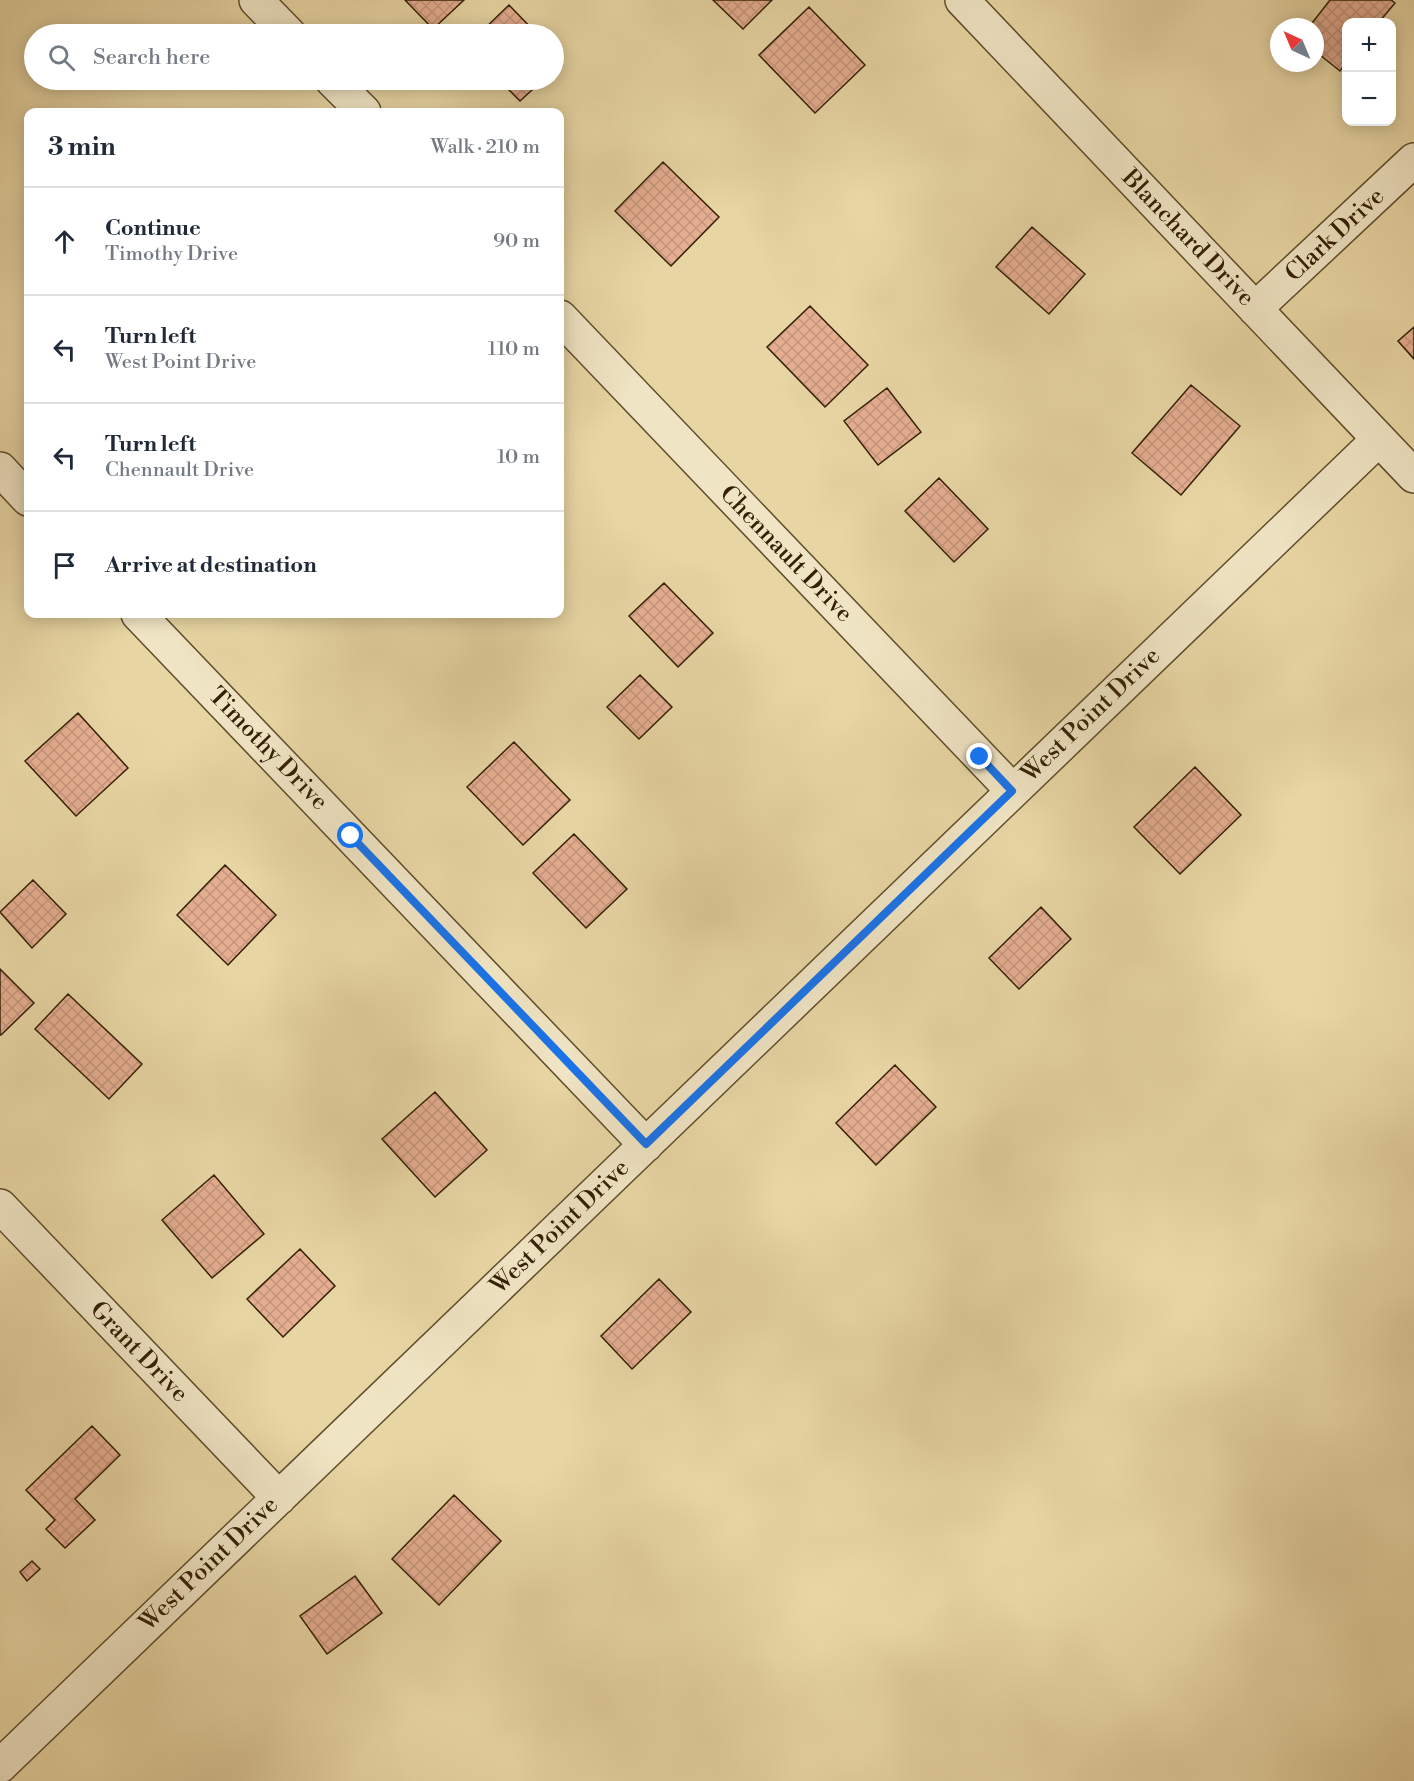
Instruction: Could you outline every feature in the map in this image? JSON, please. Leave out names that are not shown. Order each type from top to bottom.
[{"type":"street","points":[[256,0],[279,24]]},
{"type":"street","name":"Blanchard Drive","points":[[962,0],[1414,477]]},
{"type":"street","points":[[342,90],[360,108]]},
{"type":"street","name":"Clark Drive","points":[[1255,309],[1414,160]]},
{"type":"street","name":"Chennault Drive","points":[[564,321],[1012,791]]},
{"type":"street","name":"West Point Drive","points":[[0,1766],[1378,439]]},
{"type":"street","points":[[0,469],[24,495]]},
{"type":"street","name":"Timothy Drive","points":[[142,618],[646,1144]]},
{"type":"street","name":"Grant Drive","points":[[0,1206],[279,1498]]},
{"type":"building","points":[[405,0],[464,0],[438,24],[428,24]]},
{"type":"building","points":[[713,0],[772,0],[743,29]]},
{"type":"building","points":[[1330,0],[1391,0],[1395,3],[1382,18],[1342,18],[1342,68],[1340,71],[1324,58],[1324,18],[1316,18]]},
{"type":"building","points":[[509,5],[527,24],[489,24]]},
{"type":"building","points":[[809,7],[865,65],[815,113],[759,55]]},
{"type":"building","points":[[509,90],[532,90],[520,101]]},
{"type":"building","points":[[663,162],[719,217],[671,266],[615,211]]},
{"type":"building","points":[[1032,227],[1085,274],[1049,314],[996,267]]},
{"type":"building","points":[[810,306],[868,365],[825,407],[767,347]]},
{"type":"building","points":[[1414,327],[1414,359],[1398,341]]},
{"type":"building","points":[[1191,385],[1240,426],[1181,495],[1132,453]]},
{"type":"building","points":[[887,388],[921,432],[878,465],[844,421]]},
{"type":"building","points":[[939,478],[988,529],[954,562],[905,511]]},
{"type":"building","points":[[664,583],[713,633],[678,667],[629,616]]},
{"type":"building","points":[[640,675],[672,707],[639,739],[607,707]]},
{"type":"building","points":[[78,713],[128,768],[76,816],[25,761]]},
{"type":"building","points":[[514,742],[570,800],[523,845],[467,787]]},
{"type":"building","points":[[1195,767],[1241,815],[1180,874],[1134,827]]},
{"type":"building","points":[[574,834],[627,889],[586,928],[533,873]]},
{"type":"building","points":[[225,865],[276,915],[228,965],[177,915]]},
{"type":"building","points":[[33,880],[66,914],[32,948],[0,912]]},
{"type":"building","points":[[1041,907],[1071,939],[1019,989],[989,958]]},
{"type":"building","points":[[0,969],[34,1003],[1,1035],[0,1035]]},
{"type":"building","points":[[68,994],[142,1064],[109,1099],[35,1029]]},
{"type":"building","points":[[895,1065],[936,1107],[876,1165],[836,1123]]},
{"type":"building","points":[[435,1092],[487,1150],[435,1197],[382,1139]]},
{"type":"building","points":[[214,1175],[264,1234],[212,1278],[162,1220]]},
{"type":"building","points":[[300,1249],[335,1286],[283,1337],[247,1299]]},
{"type":"building","points":[[659,1279],[691,1312],[632,1369],[601,1336]]},
{"type":"building","points":[[92,1426],[120,1455],[75,1499],[95,1520],[65,1548],[46,1529],[55,1520],[26,1490]]},
{"type":"building","points":[[454,1495],[501,1541],[439,1605],[392,1559]]},
{"type":"building","points":[[32,1561],[40,1569],[27,1581],[20,1572]]},
{"type":"building","points":[[355,1576],[382,1613],[327,1654],[300,1616]]},
{"type":"route","points":[[351,836],[646,1144],[1012,791],[980,757]]}]
